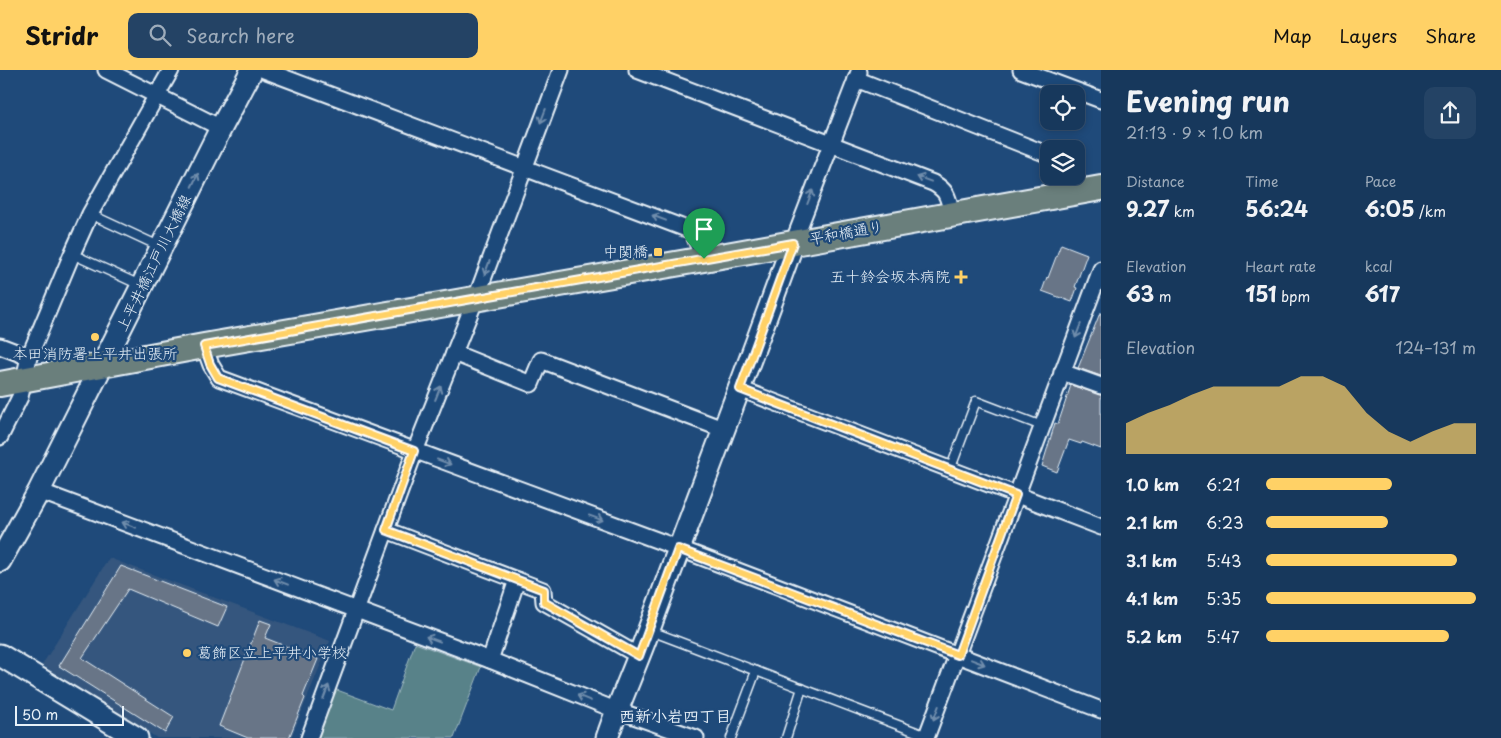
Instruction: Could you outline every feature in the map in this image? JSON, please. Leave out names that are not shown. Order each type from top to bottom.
[{"type":"main road","name":"平和橋通り","points":[[0,384],[27,369],[103,365],[952,214],[1071,185],[1101,188]]},
{"type":"street","points":[[106,70],[220,128]]},
{"type":"street","points":[[0,437],[20,397],[27,369],[72,254],[90,214],[170,70]]},
{"type":"street","name":"上平井橋江戸川大橋線","points":[[0,562],[6,539],[39,491],[220,128],[252,70]]},
{"type":"street","points":[[264,70],[692,231],[704,259]]},
{"type":"street","points":[[309,738],[414,451],[476,298],[561,70]]},
{"type":"street","points":[[637,70],[933,183],[943,188],[948,196],[952,214]]},
{"type":"street","points":[[1021,70],[1101,100]]},
{"type":"street","points":[[606,738],[725,430],[830,144],[858,75],[1040,151]]},
{"type":"street","points":[[930,736],[1016,495],[1101,269]]},
{"type":"street","points":[[0,346],[27,369]]},
{"type":"street","points":[[204,346],[210,364],[218,378],[678,549],[1101,710]]},
{"type":"street","points":[[454,353],[531,384],[541,360],[725,430]]},
{"type":"street","points":[[1062,372],[1101,386]]},
{"type":"street","points":[[740,389],[1101,527]]},
{"type":"street","points":[[39,491],[490,660],[616,710],[696,738]]},
{"type":"street","points":[[386,530],[544,590],[544,602],[639,656]]},
{"type":"street","points":[[490,660],[517,580]]},
{"type":"street","points":[[0,655],[137,738]]},
{"type":"lane","points":[[90,214],[162,247]]},
{"type":"lane","points":[[72,254],[142,286]]},
{"type":"lane","points":[[950,470],[976,400],[1042,426]]},
{"type":"lane","points":[[648,630],[930,736]]},
{"type":"lane","points":[[731,738],[756,671]]},
{"type":"lane","points":[[786,738],[802,688]]},
{"type":"shaded area","name":"葛飾区立上平井小学校","points":[[109,558],[330,641],[291,738],[157,738],[42,665]]},
{"type":"green space","points":[[415,643],[481,667],[454,738],[310,738],[329,687],[391,710]]},
{"type":"building","points":[[1061,244],[1087,254],[1075,287],[1077,288],[1072,302],[1042,291]]},
{"type":"building","points":[[1101,313],[1101,376],[1078,368]]},
{"type":"building","points":[[1071,385],[1101,395],[1101,449],[1082,442],[1081,444],[1069,440],[1057,472],[1042,466],[1055,423],[1058,424]]},
{"type":"building","points":[[121,566],[227,607],[218,627],[128,589],[82,658],[174,717],[165,733],[59,666]]},
{"type":"building","points":[[260,620],[271,624],[265,638],[318,659],[289,738],[248,738],[219,726]]},
{"type":"place","name":"中関橋","points":[[658,252]]},
{"type":"place","name":"五十鈴会坂本病院","points":[[961,277]]},
{"type":"place","name":"本田消防署上平井出張所","points":[[95,337]]},
{"type":"place","name":"葛飾区立上平井小学校","points":[[187,653]]},
{"type":"district","name":"西新小岩四丁目","points":[[675,716]]},
{"type":"route","points":[[793,243],[740,389],[1016,495],[958,655],[678,549],[639,656],[544,602],[544,590],[386,530],[414,451],[218,378],[210,364],[204,346],[476,298],[704,259],[793,243]]}]
